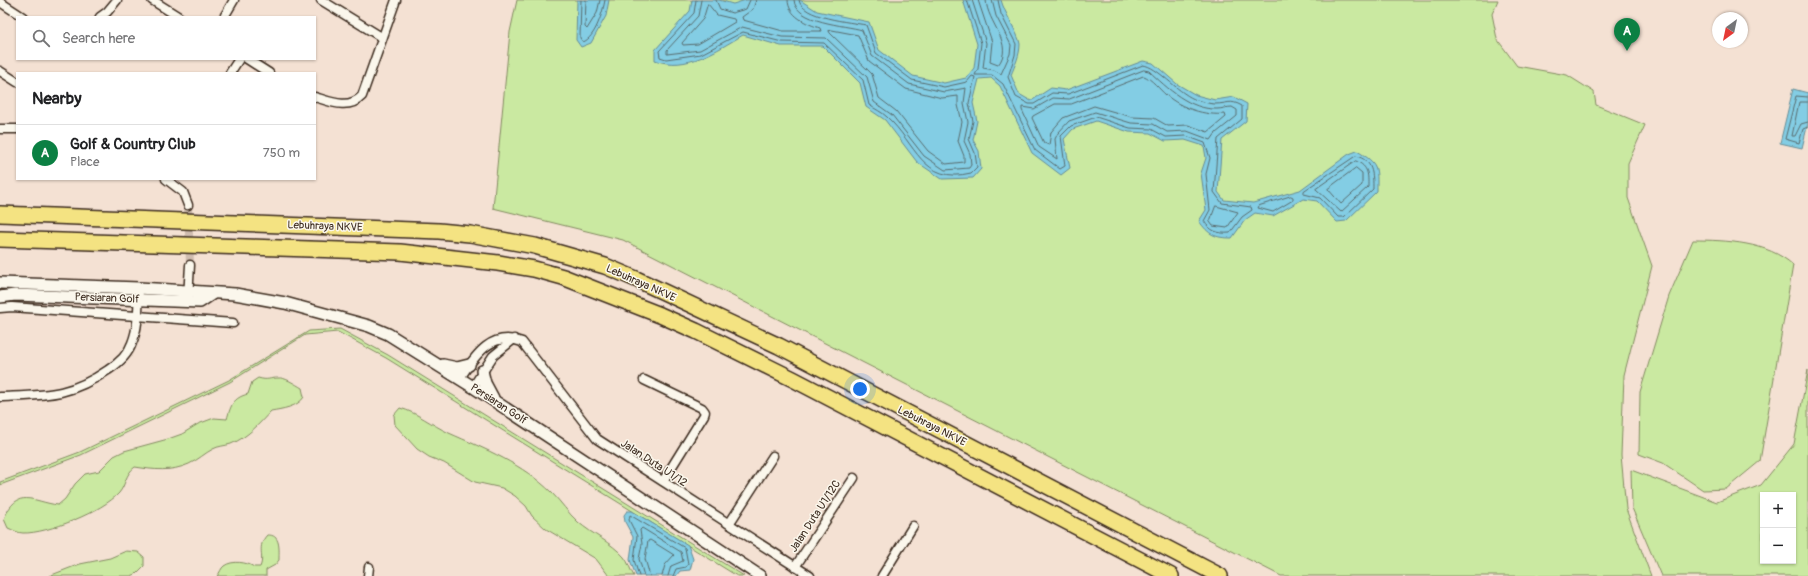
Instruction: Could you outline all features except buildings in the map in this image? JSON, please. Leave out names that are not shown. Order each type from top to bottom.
[{"type":"highway","name":"Lebuhraya NKVE","points":[[0,214],[439,231],[503,239],[605,266],[779,346],[1220,576]]},
{"type":"highway","name":"Lebuhraya NKVE","points":[[0,239],[400,252],[498,263],[534,269],[563,277],[660,315],[696,331],[793,379],[1171,576]]},
{"type":"street","points":[[101,16],[107,12],[117,0]]},
{"type":"street","points":[[152,0],[177,16]]},
{"type":"street","points":[[225,16],[234,0]]},
{"type":"street","points":[[321,0],[378,35],[382,40]]},
{"type":"street","points":[[316,97],[334,103],[348,105],[358,101],[362,96],[369,80],[396,0]]},
{"type":"street","points":[[0,2],[21,16]]},
{"type":"street","points":[[231,72],[238,60]]},
{"type":"street","points":[[248,60],[267,72]]},
{"type":"street","points":[[0,71],[16,81]]},
{"type":"street","points":[[0,129],[16,129]]},
{"type":"street","points":[[167,180],[184,192],[188,204]]},
{"type":"street","points":[[188,296],[190,265]]},
{"type":"street","name":"Persiaran Golf","points":[[0,283],[139,288],[188,296],[200,302],[212,294],[235,294],[285,303],[362,324],[388,334],[460,378],[760,576]]},
{"type":"street","points":[[0,397],[48,395],[74,390],[95,379],[115,365],[128,351],[135,335],[138,316],[139,288]]},
{"type":"street","name":"Persiaran Golf","points":[[0,297],[15,295],[138,300],[188,296]]},
{"type":"street","points":[[0,308],[12,307],[233,323]]},
{"type":"street","points":[[460,378],[483,348],[491,342],[500,339],[514,339]]},
{"type":"street","points":[[473,387],[493,356],[514,339]]},
{"type":"street","name":"Jalan Duta U1/12","points":[[514,339],[526,346],[597,439],[810,576]]},
{"type":"street","points":[[483,348],[493,356]]},
{"type":"street","points":[[428,358],[452,368],[461,368],[469,365]]},
{"type":"street","points":[[482,371],[488,390],[498,403]]},
{"type":"street","points":[[644,380],[702,408],[705,412],[663,481]]},
{"type":"street","points":[[728,524],[773,456]]},
{"type":"street","name":"Jalan Duta U1/12C","points":[[795,567],[854,478]]},
{"type":"street","points":[[882,576],[913,526]]},
{"type":"street","points":[[368,576],[369,567]]},
{"type":"green space","points":[[517,0],[1498,0],[1492,14],[1497,39],[1517,66],[1567,75],[1594,92],[1596,105],[1645,125],[1628,163],[1628,198],[1652,266],[1624,375],[1621,455],[1626,509],[1651,576],[1281,576],[623,240],[493,208],[510,32]]},
{"type":"green space","points":[[1693,240],[1733,242],[1759,247],[1783,257],[1793,265],[1760,461],[1726,489],[1703,490],[1663,463],[1639,454],[1640,392],[1669,296]]},
{"type":"green space","points":[[340,329],[388,355],[744,576],[737,576],[386,358],[338,332],[305,335],[230,382],[81,455],[0,485],[0,482],[80,452],[229,380],[309,331]]},
{"type":"green space","points":[[1808,370],[1808,576],[1661,576],[1632,508],[1631,470],[1717,502],[1761,485],[1794,444]]},
{"type":"green space","points":[[258,378],[281,378],[287,380],[302,388],[304,397],[294,405],[271,411],[243,438],[231,444],[215,448],[195,461],[182,467],[162,470],[135,467],[129,473],[119,493],[101,507],[88,514],[60,526],[46,530],[21,533],[8,528],[4,519],[14,502],[20,499],[33,499],[58,505],[65,499],[75,484],[85,474],[99,471],[114,456],[124,451],[182,434],[198,424],[214,418],[227,419],[233,403],[239,398],[248,394],[252,382]]},
{"type":"green space","points":[[400,408],[503,458],[529,474],[552,493],[578,522],[619,552],[626,559],[634,576],[609,576],[596,559],[546,529],[532,516],[526,506],[515,496],[502,488],[475,482],[417,449],[395,425],[394,415]]},
{"type":"green space","points":[[267,535],[272,535],[277,540],[279,547],[279,560],[275,565],[266,570],[266,576],[217,576],[223,567],[227,564],[235,562],[260,567],[262,559],[261,547]]},
{"type":"green space","points":[[126,551],[138,552],[144,557],[144,566],[136,574],[131,576],[49,576],[80,564],[110,558]]},
{"type":"water","points":[[577,0],[609,0],[606,16],[591,43],[581,47],[576,40]]},
{"type":"water","points":[[692,0],[719,0],[733,4],[746,0],[800,0],[817,11],[869,22],[879,50],[913,76],[944,83],[966,78],[974,68],[977,44],[963,0],[1001,0],[1020,44],[1018,56],[1011,75],[1019,94],[1031,101],[1051,88],[1066,90],[1143,61],[1153,63],[1177,84],[1196,95],[1215,100],[1234,97],[1247,104],[1246,121],[1222,140],[1218,192],[1224,200],[1253,203],[1300,190],[1349,154],[1357,151],[1369,159],[1375,167],[1377,176],[1377,191],[1346,221],[1337,222],[1317,201],[1303,199],[1273,216],[1255,213],[1245,220],[1232,238],[1213,235],[1206,230],[1199,221],[1206,210],[1201,173],[1206,158],[1204,146],[1185,140],[1165,141],[1150,133],[1129,132],[1096,121],[1073,129],[1064,139],[1070,168],[1061,175],[1032,153],[1000,86],[991,78],[979,79],[973,103],[977,121],[973,140],[979,151],[981,169],[973,178],[942,179],[917,162],[885,120],[866,107],[860,83],[823,46],[781,46],[743,35],[701,58],[678,63],[667,63],[655,60],[655,50],[690,11]]},
{"type":"water","points":[[1793,89],[1808,93],[1808,123],[1802,148],[1780,143]]},
{"type":"water","points":[[627,511],[632,511],[688,545],[693,559],[690,570],[680,571],[676,576],[636,576],[630,560],[633,537],[625,522],[624,515]]},
{"type":"tunnel","points":[[188,205],[190,265]]},
{"type":"place","name":"Golf & Country Club","points":[[1627,51]]}]
